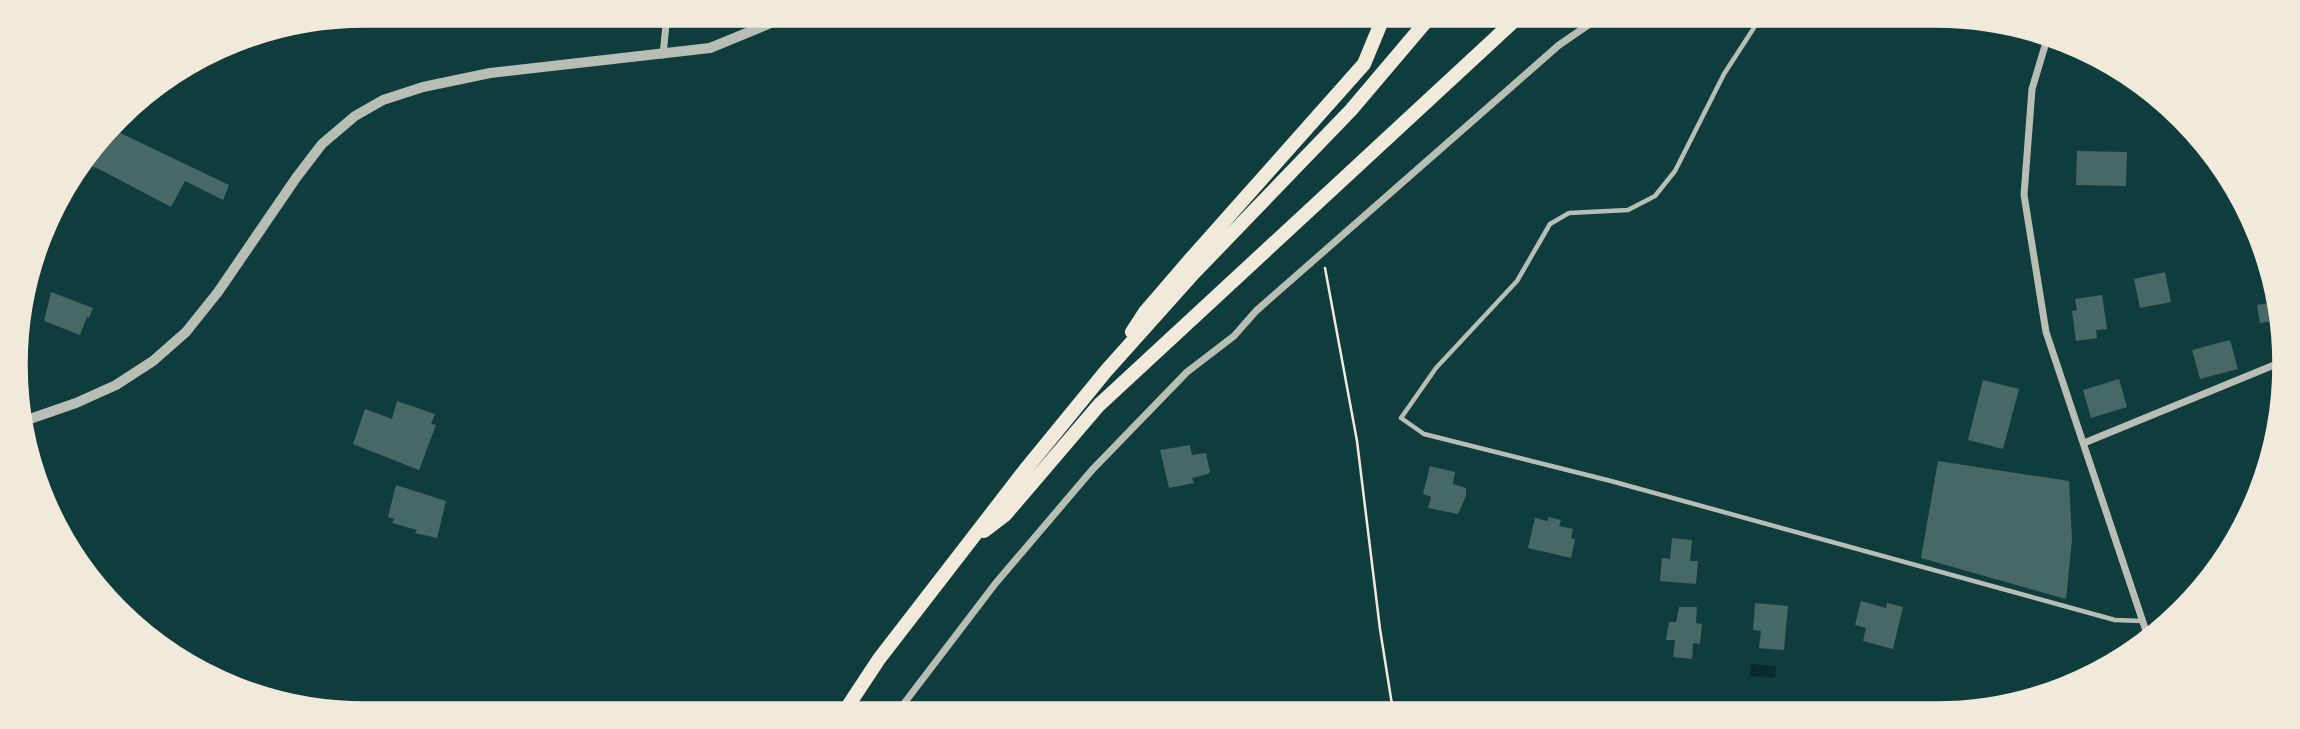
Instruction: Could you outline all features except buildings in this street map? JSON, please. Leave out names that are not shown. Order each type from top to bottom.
[{"type":"highway","points":[[1106,371],[1145,312],[1364,64],[1380,26]]},
{"type":"highway","points":[[850,703],[879,659],[968,543],[1106,371],[1191,276],[1351,110],[1422,26]]},
{"type":"highway","points":[[968,543],[1005,515],[1099,405],[1127,378],[1508,26]]},
{"type":"street","points":[[663,55],[666,26]]},
{"type":"street","points":[[31,419],[116,385],[153,361],[186,332],[218,292],[322,144],[355,116],[383,100],[423,87],[491,73],[710,48],[764,26]]},
{"type":"street","points":[[904,703],[995,584],[1091,470],[1187,372],[1234,336],[1255,311],[1559,45],[1587,26]]},
{"type":"street","points":[[2045,44],[2032,89],[2024,195],[2046,332],[2146,629]]},
{"type":"street","points":[[2084,443],[2274,365]]},
{"type":"lane","points":[[1755,26],[1724,74],[1675,171],[1655,196],[1628,210],[1569,213],[1550,224],[1517,281],[1436,368],[1401,418],[1424,434],[1611,481],[2115,620],[2143,621]]},
{"type":"path","points":[[1322,253],[1357,440],[1392,703]]},
{"type":"water","points":[[1750,664],[1776,666],[1775,678],[1750,676]]}]
